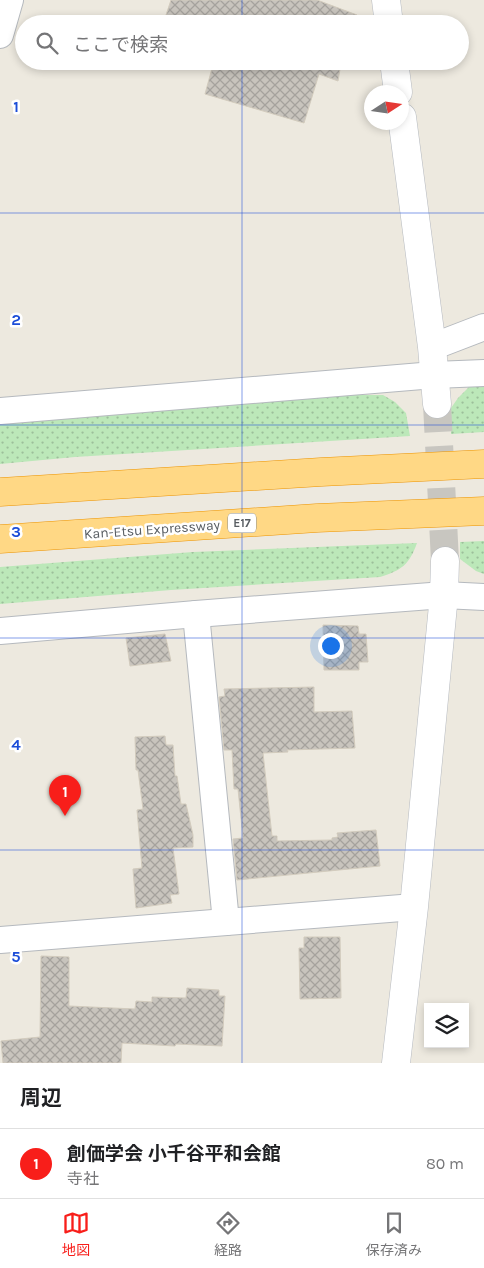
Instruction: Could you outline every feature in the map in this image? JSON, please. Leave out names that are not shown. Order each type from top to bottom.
[{"type":"highway","points":[[0,492],[484,464]]},
{"type":"highway","name":"Kan-Etsu Expressway","points":[[0,539],[317,518],[484,512]]},
{"type":"street","points":[[0,36],[10,0]]},
{"type":"street","points":[[386,0],[388,15]]},
{"type":"street","points":[[395,70],[397,85]]},
{"type":"street","points":[[404,130],[438,404]]},
{"type":"street","points":[[432,347],[484,327]]},
{"type":"street","points":[[0,412],[434,375],[484,373]]},
{"type":"street","points":[[396,1063],[414,907],[444,595],[445,561]]},
{"type":"street","points":[[0,631],[444,595],[484,596]]},
{"type":"street","points":[[196,614],[226,922]]},
{"type":"street","points":[[0,940],[414,907]]},
{"type":"green space","points":[[484,383],[484,432],[451,434],[451,408],[472,384]]},
{"type":"green space","points":[[324,395],[383,395],[395,402],[406,413],[410,436],[75,457],[0,464],[0,420]]},
{"type":"green space","points":[[484,541],[484,574],[476,571],[460,559],[460,542]]},
{"type":"green space","points":[[417,543],[411,557],[404,566],[380,577],[171,590],[0,604],[0,567],[193,552]]},
{"type":"building","points":[[171,0],[317,0],[357,15],[166,15]]},
{"type":"building","points":[[212,70],[340,70],[338,81],[319,74],[304,123],[205,94]]},
{"type":"building","points":[[323,625],[358,626],[359,634],[366,634],[368,662],[359,662],[359,670],[324,670]]},
{"type":"building","points":[[165,634],[171,661],[130,666],[126,638]]},
{"type":"building","points":[[314,687],[314,712],[352,711],[355,748],[287,750],[288,752],[263,753],[272,836],[277,836],[277,841],[332,840],[332,838],[338,837],[337,833],[376,830],[380,866],[237,880],[233,839],[243,838],[238,789],[234,789],[232,750],[224,750],[219,697],[225,696],[224,689]]},
{"type":"building","points":[[165,736],[166,745],[173,745],[175,776],[177,776],[181,804],[186,804],[193,835],[193,847],[173,848],[179,894],[170,895],[172,903],[136,908],[133,869],[142,868],[137,810],[143,809],[138,770],[136,770],[135,737]]},
{"type":"building","points":[[304,937],[340,937],[341,998],[300,999],[299,948],[304,948]]},
{"type":"building","points":[[41,956],[69,957],[69,1006],[135,1009],[136,1001],[152,1002],[152,997],[186,998],[187,988],[219,990],[219,996],[225,996],[222,1046],[122,1043],[121,1063],[3,1063],[1,1041],[40,1037]]},
{"type":"tunnel","points":[[437,404],[445,561]]},
{"type":"place","name":"創価学会 小千谷平和会館","points":[[65,816]]}]
